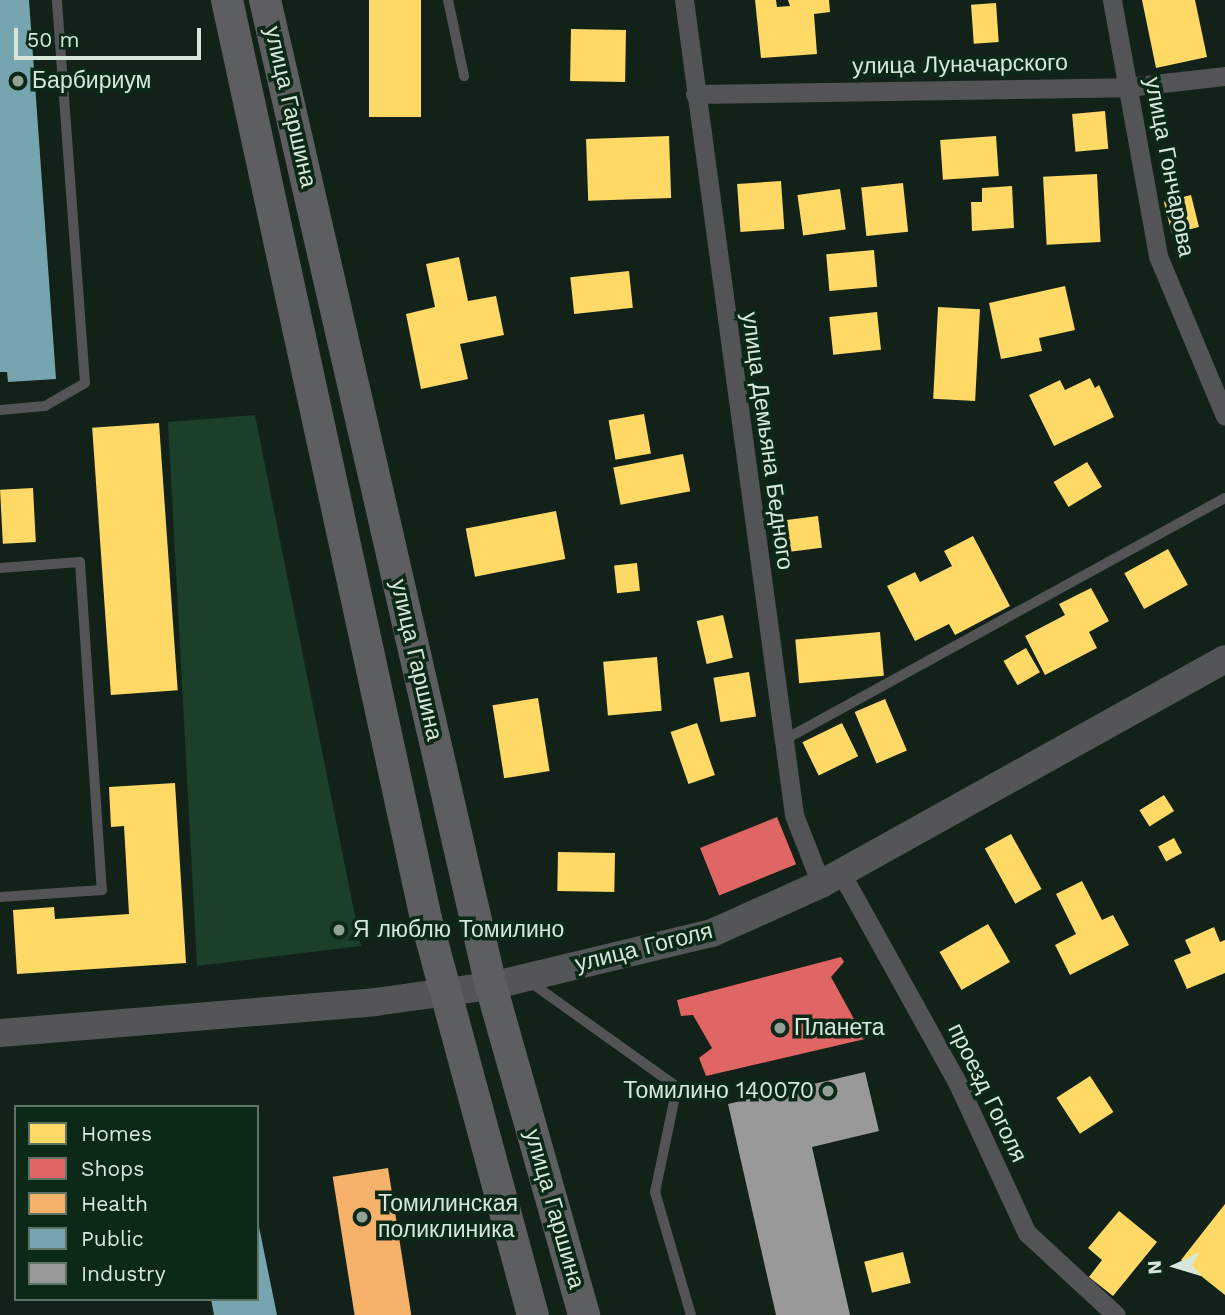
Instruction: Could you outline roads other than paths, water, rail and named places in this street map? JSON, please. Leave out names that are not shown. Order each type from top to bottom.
[{"type":"main road","name":"улица Гаршина","points":[[227,0],[443,993],[533,1315]]},
{"type":"main road","name":"улица Гаршина","points":[[265,0],[491,986],[584,1315]]},
{"type":"street","name":"улица Демьяна Бедного","points":[[684,0],[794,815],[830,878]]},
{"type":"street","name":"улица Гончарова","points":[[1112,0],[1158,256],[1225,416]]},
{"type":"street","name":"улица Луначарского","points":[[695,94],[1128,87],[1225,76]]},
{"type":"street","name":"улица Гоголя","points":[[0,1033],[443,993],[491,986],[712,933],[830,878],[1225,659]]},
{"type":"street","name":"проезд Гоголя","points":[[830,878],[958,1084],[1027,1233],[1116,1315]]},
{"type":"lane","points":[[0,410],[45,406],[86,383],[57,0]]},
{"type":"lane","points":[[447,0],[464,76]]},
{"type":"lane","points":[[783,741],[1225,498]]},
{"type":"lane","points":[[0,568],[80,562],[102,890],[0,897]]},
{"type":"lane","points":[[525,978],[677,1087],[655,1192],[691,1315]]},
{"type":"place","name":"Барбириум","points":[[18,81]]},
{"type":"place","name":"Я люблю Томилино","points":[[339,930]]},
{"type":"place","name":"Планета","points":[[780,1028]]},
{"type":"place","name":"Томилино 140070","points":[[828,1091]]},
{"type":"place","name":"Томилинская поликлиника","points":[[362,1217]]}]
